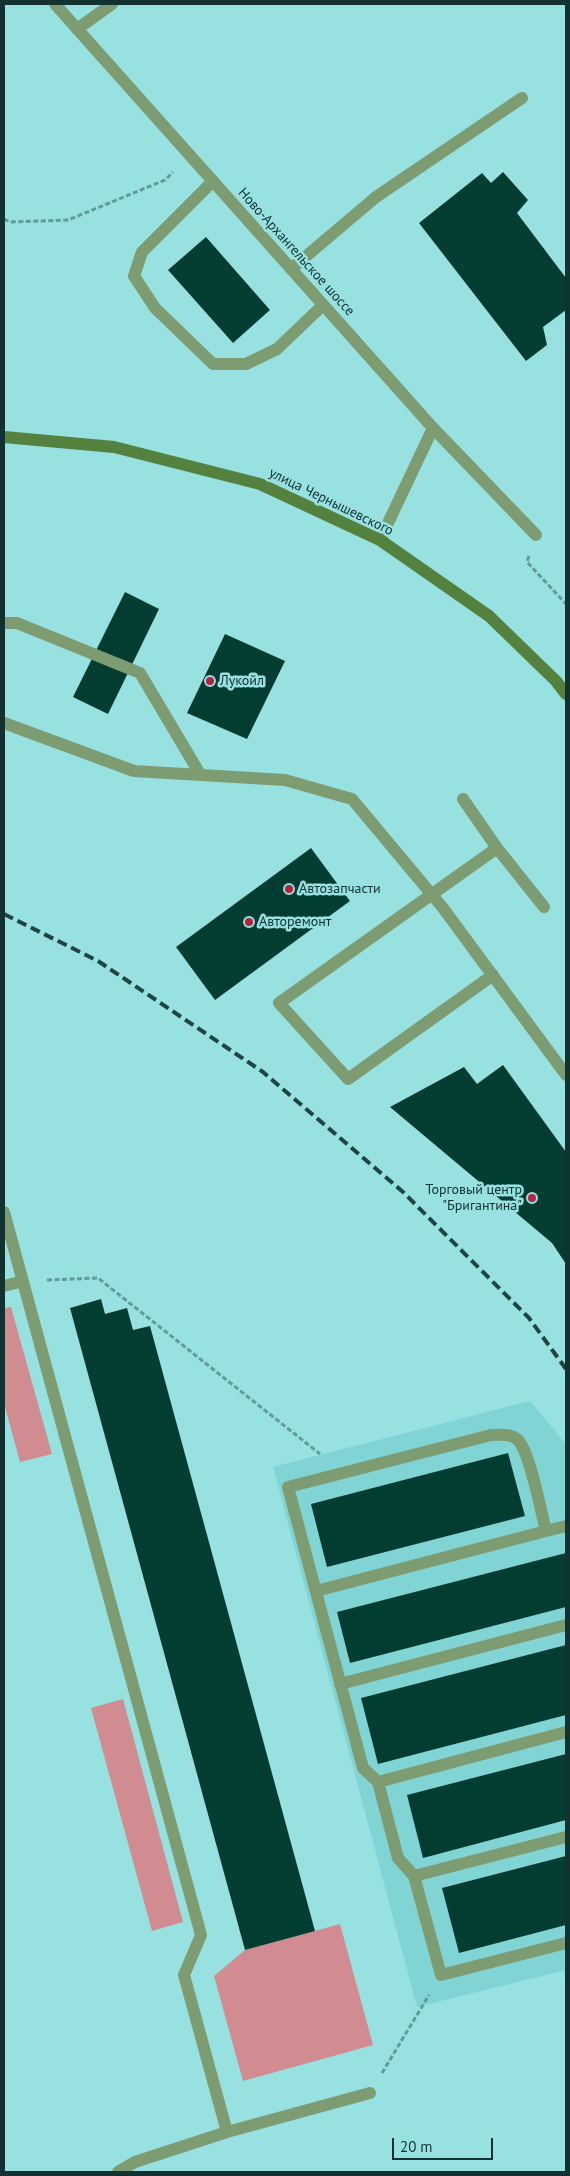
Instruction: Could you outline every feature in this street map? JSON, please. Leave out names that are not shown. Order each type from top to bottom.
[{"type":"main road","name":"улица Чернышевского","points":[[4,437],[114,447],[260,484],[380,540],[489,616],[556,681],[566,694]]},
{"type":"street","name":"Ново-Архангельское шоссе","points":[[55,4],[433,428],[536,535]]},
{"type":"street","points":[[77,29],[112,4]]},
{"type":"street","points":[[291,269],[376,197],[522,98]]},
{"type":"street","points":[[213,181],[142,252],[134,276],[155,308],[213,364],[246,364],[277,348],[323,305]]},
{"type":"street","points":[[380,540],[433,428]]},
{"type":"street","points":[[4,623],[17,623],[140,673],[200,774]]},
{"type":"street","points":[[4,724],[134,771],[285,780],[352,799],[432,894],[566,1075]]},
{"type":"street","points":[[463,799],[497,848],[544,907]]},
{"type":"street","points":[[492,975],[348,1079],[279,1003],[497,848]]},
{"type":"street","points":[[4,1212],[201,1935],[184,1975],[227,2132]]},
{"type":"street","points":[[4,1286],[23,1281]]},
{"type":"street","points":[[546,1530],[525,1453],[518,1440],[507,1435],[491,1435],[288,1487],[363,1768],[378,1782],[398,1858],[414,1876],[441,1975],[566,1943]]},
{"type":"street","points":[[316,1591],[566,1526]]},
{"type":"street","points":[[340,1684],[566,1625]]},
{"type":"street","points":[[378,1782],[566,1732]]},
{"type":"street","points":[[414,1876],[566,1838]]},
{"type":"street","points":[[118,2172],[135,2162],[227,2132],[370,2093]]},
{"type":"path","points":[[4,219],[10,222],[68,220],[165,180],[189,155]]},
{"type":"path","points":[[536,535],[527,562],[566,604]]},
{"type":"path","points":[[23,1281],[98,1278],[344,1473]]},
{"type":"path","points":[[370,2093],[441,1975]]},
{"type":"shaded area","points":[[11,1307],[52,1454],[20,1462],[4,1403],[4,1308]]},
{"type":"shaded area","points":[[530,1401],[566,1444],[566,1970],[417,2007],[273,1467]]},
{"type":"shaded area","points":[[123,1699],[183,1922],[152,1931],[91,1708]]},
{"type":"shaded area","points":[[340,1924],[373,2045],[243,2081],[214,1976],[245,1950]]},
{"type":"building","points":[[503,172],[528,200],[517,213],[566,278],[566,310],[543,327],[547,345],[526,361],[419,223],[482,173],[491,183]]},
{"type":"building","points":[[206,237],[270,310],[233,343],[168,270]]},
{"type":"building","points":[[125,592],[159,609],[108,714],[73,697]]},
{"type":"building","points":[[225,634],[285,661],[247,739],[187,713]]},
{"type":"building","points":[[311,848],[350,901],[215,1000],[176,947]]},
{"type":"building","name":"Торговый центр \"Бригантина\"","points":[[503,1065],[566,1152],[566,1264],[552,1243],[390,1107],[464,1067],[477,1084]]},
{"type":"building","points":[[101,1299],[105,1314],[127,1308],[133,1330],[150,1326],[315,1931],[245,1950],[70,1308]]},
{"type":"building","points":[[508,1453],[525,1516],[327,1567],[311,1504]]},
{"type":"building","points":[[566,1553],[566,1607],[350,1663],[337,1612]]},
{"type":"building","points":[[566,1645],[566,1715],[378,1764],[361,1698]]},
{"type":"building","points":[[566,1754],[566,1820],[423,1858],[407,1795]]},
{"type":"building","points":[[566,1856],[566,1925],[459,1953],[442,1888]]},
{"type":"railway","points":[[4,914],[98,961],[263,1072],[403,1192],[529,1318],[566,1369]]},
{"type":"place","name":"Лукойл","points":[[210,681]]},
{"type":"place","name":"Автозапчасти","points":[[289,889]]},
{"type":"place","name":"Авторемонт","points":[[249,922]]},
{"type":"place","name":"Торговый центр \"Бригантина\"","points":[[532,1198]]}]
